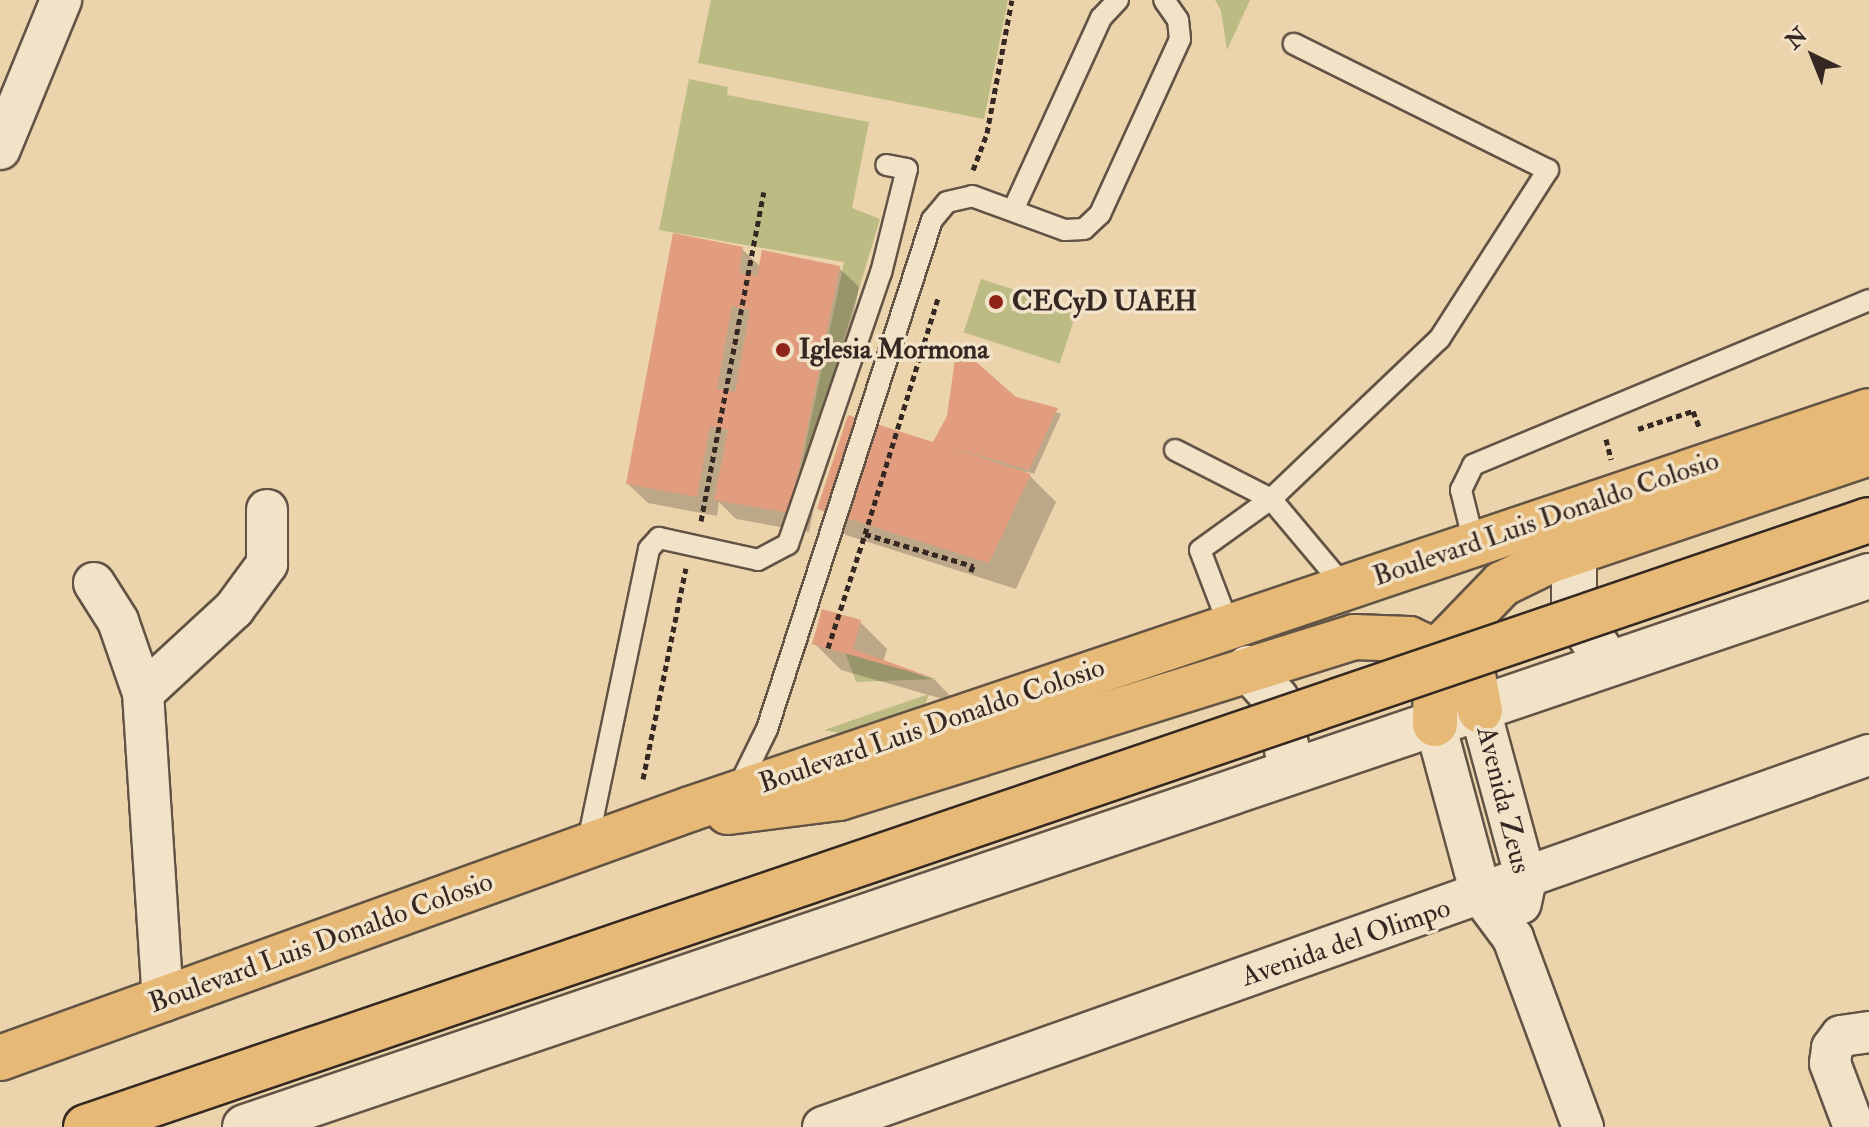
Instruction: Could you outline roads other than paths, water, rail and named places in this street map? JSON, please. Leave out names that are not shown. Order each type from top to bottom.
[{"type":"main road","name":"Boulevard Luis Donaldo Colosio","points":[[0,1058],[735,793],[1869,411]]},
{"type":"main road","points":[[1435,724],[1442,653],[1464,617],[1502,584],[1574,553],[1869,453]]},
{"type":"main road","points":[[86,1127],[1869,520]]},
{"type":"main road","points":[[690,809],[766,811],[839,798],[1248,668],[1364,636],[1409,639],[1442,653],[1474,680],[1480,710]]},
{"type":"street","points":[[0,149],[61,0]]},
{"type":"street","points":[[143,693],[234,609],[267,564],[267,510]]},
{"type":"street","points":[[1574,553],[1574,612],[1591,641],[1617,662]]},
{"type":"street","points":[[245,1127],[1869,576]]},
{"type":"street","points":[[94,583],[118,621],[143,693],[163,1001]]},
{"type":"street","points":[[1248,668],[1284,718],[1284,776]]},
{"type":"street","name":"Avenida Zeus","points":[[1480,710],[1526,879],[1513,938]]},
{"type":"street","name":"Avenida Zeus","points":[[1435,724],[1481,895],[1513,938],[1583,1127]]},
{"type":"street","name":"Avenida del Olimpo","points":[[823,1127],[908,1113],[1481,895],[1869,755]]},
{"type":"street","points":[[1854,1127],[1830,1063],[1832,1048],[1841,1036],[1869,1032]]},
{"type":"lane","points":[[1014,208],[1101,18],[1118,0]]},
{"type":"lane","points":[[735,793],[767,729],[932,220],[947,202],[972,196],[1014,208],[1065,230],[1084,229],[1100,214],[1180,39],[1178,20],[1164,0]]},
{"type":"lane","points":[[1229,626],[1200,550],[1271,499],[1440,338],[1548,170],[1294,44]]},
{"type":"lane","points":[[587,846],[649,549],[659,538],[758,560],[788,544],[881,273],[907,169],[886,165]]},
{"type":"lane","points":[[1474,543],[1461,490],[1473,465],[1869,300]]},
{"type":"lane","points":[[1175,450],[1271,499],[1344,586]]},
{"type":"place","name":"CECyD UAEH","points":[[996,302]]},
{"type":"place","name":"Iglesia Mormona","points":[[783,350]]}]
